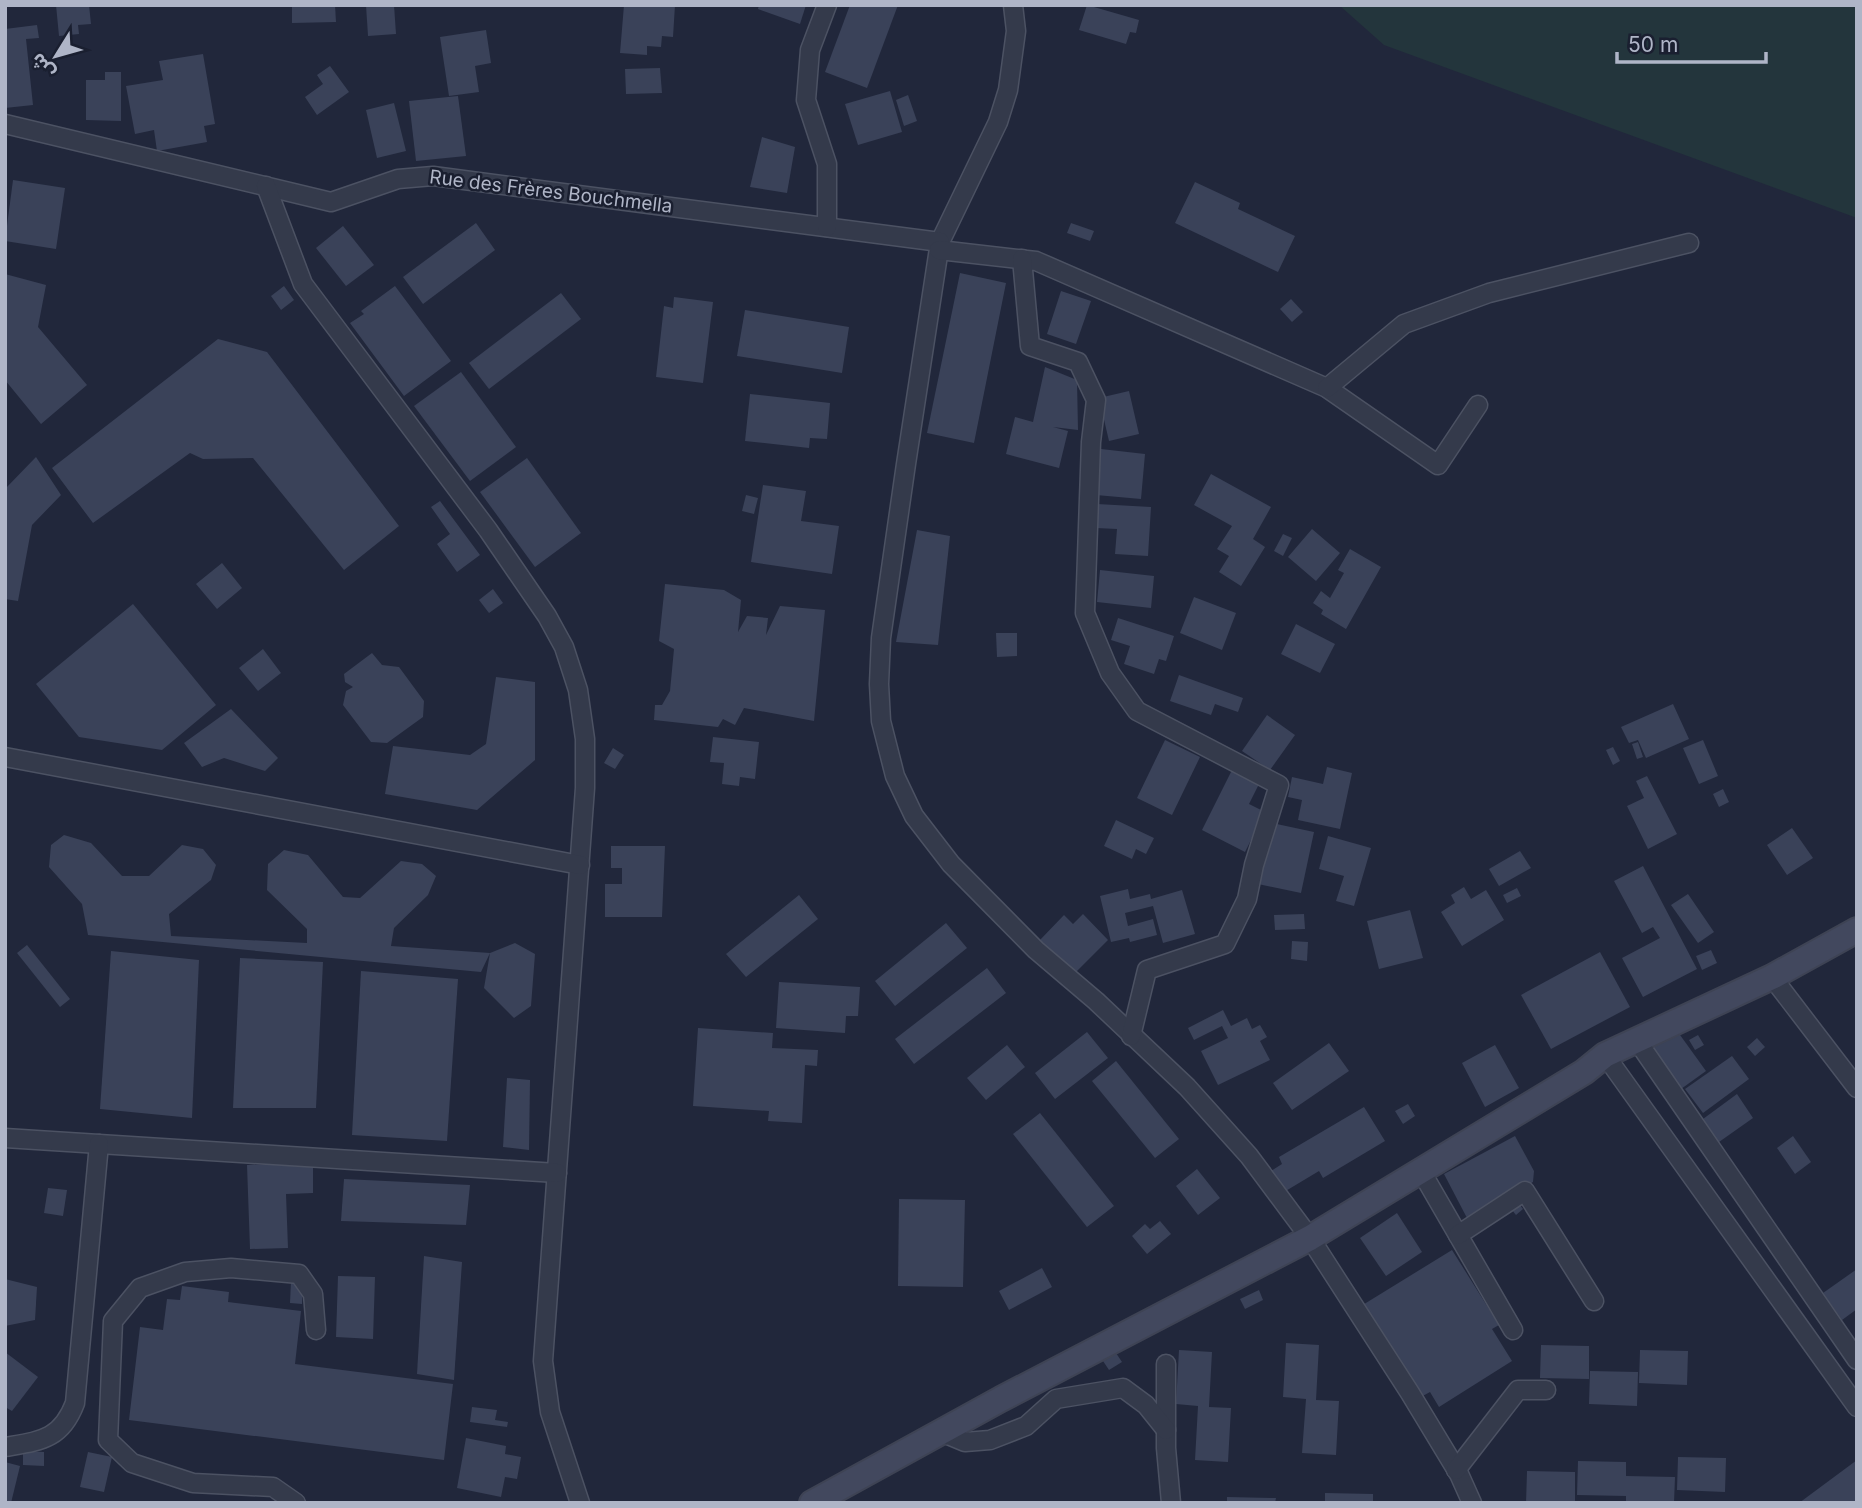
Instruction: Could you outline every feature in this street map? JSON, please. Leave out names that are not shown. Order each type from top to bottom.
[{"type":"main road","points":[[812,1503],[1310,1238],[1584,1072],[1605,1055],[1638,1042],[1772,977],[1857,930]]},
{"type":"street","points":[[827,5],[810,50],[806,100],[827,164],[827,227]]},
{"type":"street","points":[[1013,5],[1016,31],[1014,59],[998,122],[939,246],[881,638],[879,684],[884,736],[906,803],[936,846],[991,907],[1131,1036],[1230,1133],[1310,1238],[1456,1470],[1472,1503]]},
{"type":"street","name":"Rue des Frères Bouchmella","points":[[5,124],[331,202],[398,179],[433,176],[827,227],[1036,261],[1328,388],[1438,465],[1478,405]]},
{"type":"street","points":[[266,186],[303,284],[488,530],[547,616],[564,647],[576,679],[585,739],[585,788],[543,1361],[550,1412],[580,1503]]},
{"type":"street","points":[[1328,388],[1404,324],[1489,293],[1689,243]]},
{"type":"street","points":[[1022,259],[1030,346],[1078,362],[1096,400],[1091,442],[1085,613],[1110,673],[1137,711],[1279,785],[1254,865],[1247,899],[1225,944],[1147,970],[1131,1036]]},
{"type":"street","points":[[5,757],[580,865]]},
{"type":"street","points":[[1772,977],[1857,1088]]},
{"type":"street","points":[[1638,1042],[1857,1360]]},
{"type":"street","points":[[1605,1055],[1857,1407]]},
{"type":"street","points":[[5,1138],[556,1173]]},
{"type":"street","points":[[5,1447],[36,1442],[54,1434],[69,1419],[75,1403],[99,1144]]},
{"type":"street","points":[[1421,1171],[1513,1329]]},
{"type":"street","points":[[1458,1235],[1525,1191],[1594,1301]]},
{"type":"street","points":[[296,1503],[273,1487],[193,1483],[132,1463],[108,1440],[113,1321],[140,1288],[185,1272],[231,1268],[299,1274],[313,1294],[316,1330]]},
{"type":"street","points":[[1799,1326],[1823,1311]]},
{"type":"street","points":[[1167,1364],[1166,1430],[1171,1503]]},
{"type":"street","points":[[941,1432],[965,1441],[990,1440],[1026,1426],[1056,1399],[1123,1388],[1146,1405],[1166,1430]]},
{"type":"street","points":[[1456,1470],[1518,1391],[1546,1390]]},
{"type":"shaded area","points":[[1339,5],[1857,5],[1857,218],[1384,45]]},
{"type":"building","points":[[56,5],[89,5],[91,24],[78,25],[79,34],[59,36]]},
{"type":"building","points":[[292,5],[335,5],[336,22],[292,23]]},
{"type":"building","points":[[366,5],[394,5],[396,34],[368,36]]},
{"type":"building","points":[[624,5],[675,5],[673,37],[662,36],[661,47],[647,46],[647,55],[620,53]]},
{"type":"building","points":[[759,5],[806,5],[800,24],[758,9]]},
{"type":"building","points":[[850,5],[898,5],[867,88],[825,72]]},
{"type":"building","points":[[1087,5],[1139,20],[1136,33],[1130,32],[1126,44],[1079,30]]},
{"type":"building","points":[[37,25],[39,38],[26,39],[33,105],[5,108],[5,29]]},
{"type":"building","points":[[486,30],[491,63],[475,66],[479,92],[449,96],[440,37]]},
{"type":"building","points":[[203,54],[215,124],[204,126],[207,142],[157,151],[154,130],[135,134],[126,86],[163,80],[159,61]]},
{"type":"building","points":[[330,66],[349,92],[317,115],[305,97],[323,84],[317,75]]},
{"type":"building","points":[[660,68],[662,93],[626,94],[625,69]]},
{"type":"building","points":[[105,72],[121,72],[121,121],[86,120],[86,80],[105,80]]},
{"type":"building","points":[[890,91],[902,132],[858,145],[845,104]]},
{"type":"building","points":[[908,95],[917,121],[904,126],[896,100]]},
{"type":"building","points":[[458,96],[466,156],[416,161],[409,101]]},
{"type":"building","points":[[394,103],[406,151],[377,158],[366,110]]},
{"type":"building","points":[[762,137],[795,147],[787,193],[750,187]]},
{"type":"building","points":[[13,180],[65,188],[56,249],[5,241]]},
{"type":"building","points":[[1195,182],[1240,203],[1238,209],[1295,236],[1278,272],[1175,223]]},
{"type":"building","points":[[476,223],[495,250],[423,304],[403,277]]},
{"type":"building","points":[[1071,223],[1094,231],[1090,241],[1067,233]]},
{"type":"building","points":[[343,226],[374,265],[346,286],[316,248]]},
{"type":"building","points":[[960,273],[1006,283],[974,443],[927,433]]},
{"type":"building","points":[[5,274],[46,285],[38,327],[87,385],[41,424],[5,380]]},
{"type":"building","points":[[284,286],[294,300],[281,310],[271,296]]},
{"type":"building","points":[[395,286],[451,361],[404,396],[350,323],[364,314],[361,311]]},
{"type":"building","points":[[1061,291],[1091,301],[1076,344],[1047,334]]},
{"type":"building","points":[[561,293],[581,319],[489,389],[469,363]]},
{"type":"building","points":[[674,297],[713,302],[703,383],[656,377],[664,306],[673,308]]},
{"type":"building","points":[[1291,299],[1303,312],[1292,322],[1280,309]]},
{"type":"building","points":[[745,310],[849,327],[842,373],[737,356]]},
{"type":"building","points":[[218,339],[267,352],[399,526],[344,570],[253,458],[203,459],[190,453],[93,523],[52,468]]},
{"type":"building","points":[[1045,367],[1077,380],[1078,430],[1053,427],[1068,431],[1059,468],[1006,454],[1015,417],[1033,422]]},
{"type":"building","points":[[461,372],[516,447],[470,481],[414,406]]},
{"type":"building","points":[[1129,391],[1139,434],[1109,441],[1099,398]]},
{"type":"building","points":[[750,394],[830,403],[827,439],[810,438],[809,448],[745,441]]},
{"type":"building","points":[[1101,449],[1145,454],[1141,499],[1096,495]]},
{"type":"building","points":[[36,457],[61,495],[32,525],[18,601],[5,599],[5,489]]},
{"type":"building","points":[[527,458],[581,533],[535,567],[480,492]]},
{"type":"building","points":[[1211,474],[1271,507],[1253,539],[1265,547],[1241,586],[1219,572],[1229,556],[1217,549],[1232,526],[1194,505]]},
{"type":"building","points":[[763,485],[806,491],[801,521],[839,526],[832,574],[751,562]]},
{"type":"building","points":[[746,495],[758,498],[754,514],[742,511]]},
{"type":"building","points":[[440,501],[480,555],[457,572],[437,544],[450,534],[431,507]]},
{"type":"building","points":[[1097,504],[1151,507],[1148,556],[1115,554],[1117,529],[1096,528]]},
{"type":"building","points":[[1312,529],[1340,553],[1316,581],[1288,557]]},
{"type":"building","points":[[917,530],[950,536],[938,645],[896,642]]},
{"type":"building","points":[[1283,534],[1292,538],[1283,556],[1274,551]]},
{"type":"building","points":[[1350,549],[1381,567],[1346,629],[1321,614],[1323,610],[1313,603],[1321,591],[1330,598],[1344,573],[1338,570]]},
{"type":"building","points":[[222,563],[242,588],[217,609],[196,584]]},
{"type":"building","points":[[1100,570],[1154,576],[1151,608],[1097,602]]},
{"type":"building","points":[[665,584],[724,590],[741,600],[738,632],[747,616],[768,618],[766,635],[780,606],[825,610],[814,721],[744,708],[735,725],[723,719],[718,727],[654,720],[655,705],[662,705],[670,691],[674,649],[659,641]]},
{"type":"building","points":[[493,589],[503,603],[489,613],[479,600]]},
{"type":"building","points":[[1194,597],[1236,613],[1222,650],[1180,633]]},
{"type":"building","points":[[133,604],[216,705],[162,750],[79,737],[36,684]]},
{"type":"building","points":[[1118,618],[1174,636],[1166,661],[1159,659],[1154,674],[1124,664],[1130,646],[1111,640]]},
{"type":"building","points":[[1296,624],[1335,644],[1320,673],[1281,654]]},
{"type":"building","points":[[996,633],[1017,633],[1017,656],[997,657]]},
{"type":"building","points":[[263,649],[281,673],[258,691],[239,668]]},
{"type":"building","points":[[372,653],[382,665],[399,667],[424,701],[423,717],[387,743],[371,742],[343,705],[346,691],[353,687],[345,682],[344,674]]},
{"type":"building","points":[[1179,675],[1243,698],[1238,712],[1215,704],[1211,715],[1170,701]]},
{"type":"building","points":[[496,677],[535,682],[535,760],[477,810],[385,794],[393,746],[470,755],[486,744]]},
{"type":"building","points":[[1673,704],[1689,739],[1646,758],[1638,740],[1629,743],[1621,727]]},
{"type":"building","points":[[231,709],[278,758],[265,771],[224,758],[202,767],[184,743]]},
{"type":"building","points":[[1267,715],[1295,735],[1270,770],[1242,751]]},
{"type":"building","points":[[713,737],[759,742],[755,779],[740,777],[739,786],[722,784],[724,763],[710,762]]},
{"type":"building","points":[[1165,740],[1200,757],[1172,815],[1137,798]]},
{"type":"building","points":[[1703,740],[1718,776],[1699,784],[1683,748]]},
{"type":"building","points":[[1638,742],[1643,757],[1637,759],[1632,744]]},
{"type":"building","points":[[1613,747],[1620,761],[1613,765],[1606,750]]},
{"type":"building","points":[[613,748],[624,755],[615,769],[604,763]]},
{"type":"building","points":[[1327,767],[1352,773],[1340,829],[1298,820],[1302,800],[1288,797],[1292,777],[1323,784]]},
{"type":"building","points":[[1232,770],[1259,784],[1249,804],[1265,812],[1245,852],[1202,830]]},
{"type":"building","points":[[1647,776],[1677,834],[1648,849],[1627,806],[1644,798],[1636,781]]},
{"type":"building","points":[[1723,789],[1729,802],[1719,807],[1713,794]]},
{"type":"building","points":[[1116,820],[1154,838],[1146,854],[1136,849],[1132,859],[1104,846]]},
{"type":"building","points":[[1272,823],[1314,832],[1301,893],[1258,884]]},
{"type":"building","points":[[1792,828],[1813,858],[1787,875],[1767,845]]},
{"type":"building","points":[[64,835],[91,843],[122,876],[149,876],[182,845],[203,849],[216,865],[211,880],[169,914],[171,936],[307,943],[307,929],[267,890],[268,864],[284,850],[308,855],[343,897],[360,898],[401,861],[422,864],[436,876],[428,895],[394,928],[391,946],[490,953],[481,972],[88,935],[82,904],[49,867],[51,845]]},
{"type":"building","points":[[1328,836],[1371,848],[1354,906],[1336,901],[1344,876],[1319,869]]},
{"type":"building","points":[[611,846],[665,846],[662,917],[605,917],[605,884],[622,884],[622,868],[611,868]]},
{"type":"building","points":[[1520,851],[1531,868],[1499,886],[1489,869]]},
{"type":"building","points":[[1643,866],[1697,969],[1643,997],[1622,958],[1660,938],[1653,927],[1642,933],[1614,881]]},
{"type":"building","points":[[1464,887],[1471,899],[1486,890],[1504,920],[1462,946],[1441,912],[1455,903],[1451,895]]},
{"type":"building","points":[[1517,888],[1521,896],[1507,903],[1503,895]]},
{"type":"building","points":[[1128,889],[1130,899],[1150,894],[1151,899],[1182,890],[1195,934],[1163,943],[1153,906],[1125,913],[1128,926],[1153,919],[1157,935],[1130,942],[1129,938],[1111,942],[1100,896]]},
{"type":"building","points":[[1688,894],[1714,932],[1698,943],[1671,905]]},
{"type":"building","points":[[799,895],[818,919],[746,977],[726,954]]},
{"type":"building","points":[[1410,910],[1423,958],[1379,969],[1367,921]]},
{"type":"building","points":[[1083,914],[1108,940],[1074,974],[1040,940],[1064,915],[1073,924]]},
{"type":"building","points":[[1304,914],[1305,929],[1275,930],[1274,915]]},
{"type":"building","points":[[946,923],[967,948],[895,1006],[875,981]]},
{"type":"building","points":[[1292,941],[1308,942],[1307,961],[1291,959]]},
{"type":"building","points":[[515,943],[535,954],[531,1006],[514,1018],[484,988],[490,953]]},
{"type":"building","points":[[27,945],[70,999],[60,1007],[17,953]]},
{"type":"building","points":[[1711,950],[1717,963],[1702,970],[1696,956]]},
{"type":"building","points":[[111,951],[199,960],[192,1118],[100,1109]]},
{"type":"building","points":[[1600,952],[1630,1007],[1551,1049],[1521,995]]},
{"type":"building","points":[[240,958],[323,962],[316,1108],[233,1108]]},
{"type":"building","points":[[987,968],[1006,993],[914,1064],[895,1039]]},
{"type":"building","points":[[361,971],[458,979],[447,1141],[352,1135]]},
{"type":"building","points":[[779,982],[860,987],[858,1016],[846,1016],[845,1033],[776,1028]]},
{"type":"building","points":[[1223,1010],[1231,1026],[1247,1018],[1252,1029],[1260,1025],[1267,1037],[1260,1041],[1270,1060],[1218,1085],[1201,1051],[1228,1038],[1222,1026],[1194,1040],[1188,1028]]},
{"type":"building","points":[[698,1028],[773,1033],[772,1048],[818,1050],[817,1066],[805,1065],[802,1123],[768,1121],[769,1111],[693,1106]]},
{"type":"building","points":[[1675,1028],[1706,1071],[1681,1089],[1650,1046]]},
{"type":"building","points":[[1087,1032],[1108,1058],[1055,1099],[1035,1073]]},
{"type":"building","points":[[1698,1035],[1704,1045],[1695,1050],[1689,1040]]},
{"type":"building","points":[[1757,1038],[1765,1047],[1755,1056],[1747,1047]]},
{"type":"building","points":[[1329,1043],[1349,1071],[1292,1110],[1273,1083]]},
{"type":"building","points":[[1007,1045],[1025,1067],[986,1100],[967,1078]]},
{"type":"building","points":[[1495,1045],[1519,1088],[1485,1107],[1462,1063]]},
{"type":"building","points":[[1732,1056],[1749,1079],[1703,1113],[1685,1089]]},
{"type":"building","points":[[1116,1061],[1179,1139],[1155,1158],[1092,1081]]},
{"type":"building","points":[[507,1078],[530,1080],[529,1150],[503,1147]]},
{"type":"building","points":[[1737,1094],[1753,1118],[1719,1142],[1703,1119]]},
{"type":"building","points":[[1408,1104],[1415,1116],[1403,1124],[1395,1111]]},
{"type":"building","points":[[1364,1107],[1385,1141],[1323,1178],[1319,1171],[1284,1192],[1271,1171],[1282,1164],[1279,1157]]},
{"type":"building","points":[[1040,1113],[1114,1206],[1087,1227],[1013,1134]]},
{"type":"building","points":[[1515,1136],[1534,1171],[1533,1182],[1467,1218],[1444,1174]]},
{"type":"building","points":[[1793,1136],[1811,1162],[1795,1174],[1777,1148]]},
{"type":"building","points":[[313,1162],[313,1193],[286,1194],[288,1248],[250,1249],[247,1165]]},
{"type":"building","points":[[1197,1169],[1220,1198],[1198,1215],[1176,1186]]},
{"type":"building","points":[[344,1179],[470,1185],[466,1225],[341,1221]]},
{"type":"building","points":[[48,1188],[67,1190],[63,1216],[44,1213]]},
{"type":"building","points":[[899,1199],[965,1200],[963,1287],[898,1286]]},
{"type":"building","points":[[1516,1200],[1523,1209],[1516,1215],[1508,1205]]},
{"type":"building","points":[[1397,1213],[1422,1252],[1386,1276],[1360,1238]]},
{"type":"building","points":[[1160,1221],[1171,1234],[1147,1254],[1132,1236],[1145,1224],[1150,1229]]},
{"type":"building","points":[[1452,1250],[1499,1325],[1492,1329],[1512,1361],[1439,1407],[1430,1392],[1419,1398],[1361,1306]]},
{"type":"building","points":[[424,1256],[462,1262],[454,1380],[417,1374]]},
{"type":"building","points":[[1042,1268],[1052,1287],[1009,1310],[999,1291]]},
{"type":"building","points":[[1857,1269],[1857,1309],[1842,1320],[1823,1293]]},
{"type":"building","points":[[338,1276],[375,1277],[373,1339],[336,1337]]},
{"type":"building","points":[[5,1279],[37,1287],[35,1320],[5,1326]]},
{"type":"building","points":[[291,1281],[303,1282],[302,1304],[290,1303]]},
{"type":"building","points":[[182,1286],[229,1292],[228,1302],[301,1311],[295,1364],[453,1384],[444,1460],[129,1420],[140,1327],[163,1330],[167,1299],[180,1300]]},
{"type":"building","points":[[1259,1290],[1263,1300],[1245,1309],[1240,1299]]},
{"type":"building","points":[[1286,1343],[1319,1345],[1316,1400],[1339,1401],[1336,1455],[1302,1453],[1306,1399],[1283,1397]]},
{"type":"building","points":[[1541,1345],[1589,1346],[1589,1379],[1540,1378]]},
{"type":"building","points":[[1114,1350],[1122,1362],[1109,1370],[1101,1358]]},
{"type":"building","points":[[1179,1350],[1212,1352],[1209,1407],[1231,1408],[1228,1462],[1195,1460],[1198,1406],[1176,1404]]},
{"type":"building","points":[[1640,1350],[1688,1351],[1687,1385],[1639,1383]]},
{"type":"building","points":[[5,1352],[38,1377],[12,1411],[5,1407]]},
{"type":"building","points":[[1590,1371],[1638,1372],[1637,1406],[1589,1404]]},
{"type":"building","points":[[472,1407],[497,1410],[495,1420],[508,1422],[507,1427],[470,1422]]},
{"type":"building","points":[[466,1438],[506,1446],[505,1454],[521,1457],[517,1479],[505,1477],[501,1497],[457,1488]]},
{"type":"building","points":[[23,1451],[44,1452],[44,1466],[23,1465]]},
{"type":"building","points":[[88,1452],[112,1457],[104,1492],[80,1487]]},
{"type":"building","points":[[1678,1457],[1726,1458],[1725,1492],[1677,1490]]},
{"type":"building","points":[[1857,1460],[1857,1503],[1799,1503]]},
{"type":"building","points":[[1578,1461],[1626,1462],[1626,1476],[1675,1477],[1674,1503],[1626,1503],[1626,1496],[1577,1495]]},
{"type":"building","points":[[5,1462],[20,1466],[11,1503],[5,1503]]},
{"type":"building","points":[[1527,1471],[1575,1472],[1575,1503],[1526,1503]]},
{"type":"building","points":[[1325,1493],[1373,1494],[1373,1503],[1325,1503]]},
{"type":"building","points":[[1227,1497],[1276,1498],[1275,1503],[1227,1503]]}]
